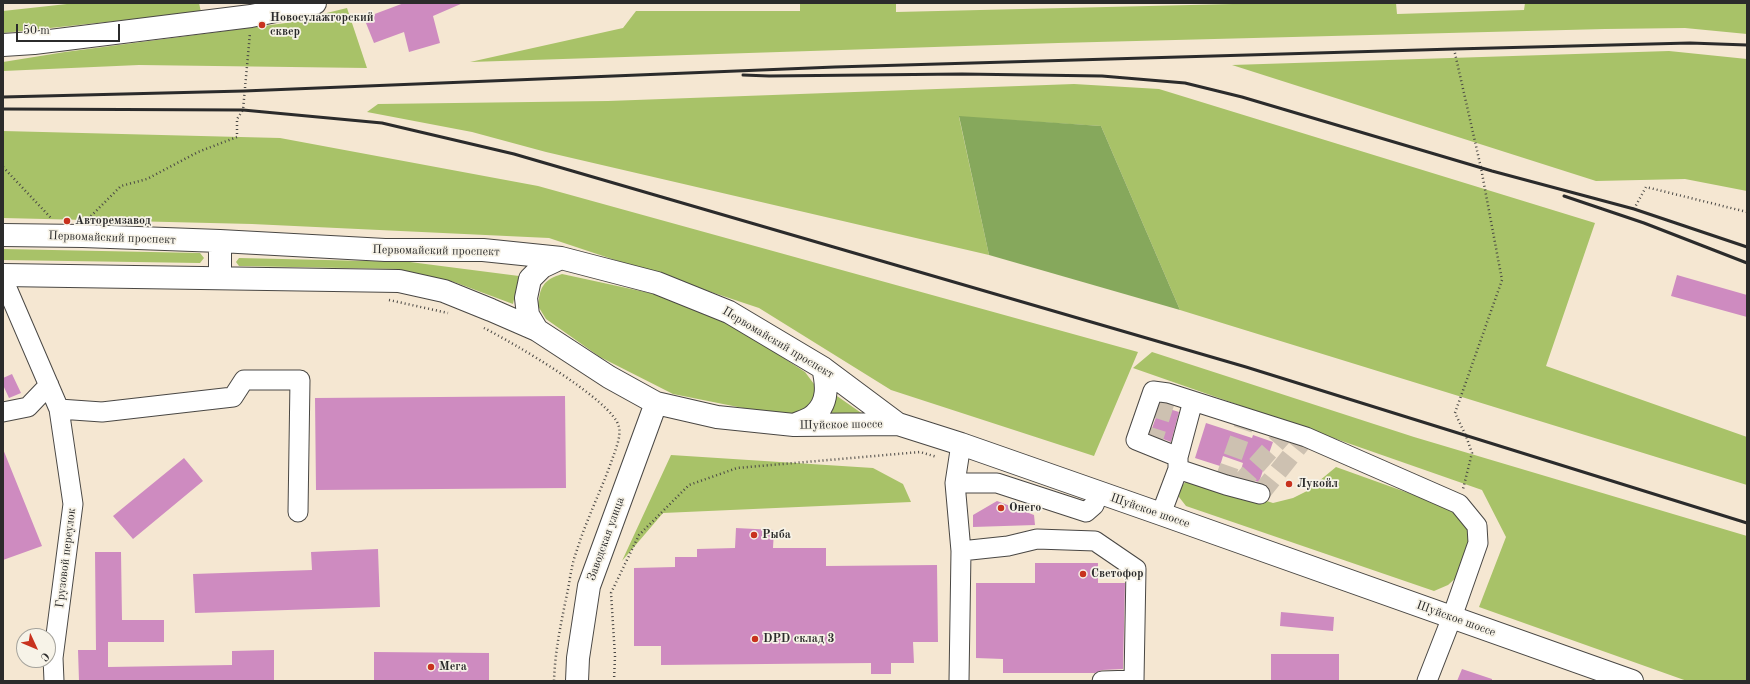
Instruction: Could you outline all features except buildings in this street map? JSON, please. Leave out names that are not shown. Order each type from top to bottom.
[{"type":"main road","points":[[3,45],[34,43],[251,16],[309,4]]},
{"type":"main road","name":"Первомайский проспект","points":[[3,235],[83,236],[220,241],[385,250],[483,250],[560,258],[657,283],[729,312],[823,368],[898,424]]},
{"type":"main road","points":[[220,241],[220,277]]},
{"type":"main road","points":[[537,330],[528,314],[526,298],[530,279],[542,267],[560,258]]},
{"type":"main road","points":[[3,275],[220,277],[399,281],[444,291],[537,330],[609,377],[656,403]]},
{"type":"main road","points":[[794,425],[814,415],[824,401],[827,386],[823,368]]},
{"type":"main road","name":"Шуйское шоссе","points":[[656,403],[717,417],[794,425],[898,424],[961,444],[1161,514],[1632,681]]},
{"type":"main road","name":"Заводская улица","points":[[577,681],[578,658],[589,586],[656,403]]},
{"type":"lane","name":"Грузовой переулок","points":[[3,280],[10,314],[49,386],[59,409],[73,504],[53,658],[54,681]]},
{"type":"lane","points":[[59,409],[102,412],[233,397],[244,380],[300,380],[298,512]]},
{"type":"lane","points":[[3,412],[28,407],[49,386]]},
{"type":"lane","points":[[1260,494],[1226,485],[1178,463],[1136,440],[1153,392],[1168,393],[1306,437],[1459,504],[1476,526],[1478,543],[1452,617],[1422,680]]},
{"type":"lane","points":[[1161,514],[1178,463],[1193,401]]},
{"type":"lane","points":[[959,681],[961,551],[955,483],[961,444]]},
{"type":"lane","points":[[955,483],[997,482],[1086,512],[1094,505],[1098,493]]},
{"type":"lane","points":[[961,551],[1008,546],[1037,539],[1095,541],[1136,569],[1134,680],[1102,681]]},
{"type":"path","points":[[85,222],[121,186],[147,179],[198,152],[237,137],[237,119],[243,110],[251,16]]},
{"type":"path","points":[[1454,49],[1482,168],[1502,280],[1455,413],[1466,436],[1472,454],[1459,504]]},
{"type":"path","points":[[3,167],[52,220]]},
{"type":"path","points":[[1634,209],[1646,187],[1747,212]]},
{"type":"path","points":[[386,300],[452,314]]},
{"type":"path","points":[[478,325],[504,338],[594,397],[614,417],[619,427],[619,439],[606,478],[575,554],[555,654],[554,681]]},
{"type":"green space","points":[[76,3],[199,3],[201,12],[3,33],[3,11]]},
{"type":"green space","points":[[800,3],[896,3],[896,12],[1275,3],[1396,3],[1397,14],[1524,10],[1525,3],[1747,3],[1747,34],[1685,28],[1605,29],[1058,43],[470,62],[623,28],[636,11],[800,11]]},
{"type":"green space","points":[[347,8],[367,68],[139,65],[3,71],[3,62],[65,52],[286,23]]},
{"type":"green space","points":[[1669,51],[1747,59],[1747,191],[1685,179],[1596,181],[1232,65]]},
{"type":"green space","points":[[1074,84],[1159,89],[1595,223],[1546,366],[1747,437],[1747,485],[1180,310],[1101,126],[959,117],[989,255],[546,152],[472,132],[367,112],[378,104],[608,101]]},
{"type":"green space","points":[[959,116],[1101,126],[1180,310],[989,255]]},
{"type":"green space","points":[[3,131],[280,138],[538,186],[1138,352],[1094,456],[891,390],[759,308],[549,238],[252,224],[3,218]]},
{"type":"green space","points":[[3,249],[200,253],[204,258],[200,263],[3,260]]},
{"type":"green space","points":[[239,258],[410,262],[519,276],[513,304],[454,282],[398,269],[239,266],[236,262]]},
{"type":"green space","points":[[562,274],[659,295],[736,327],[805,372],[814,384],[814,396],[809,407],[800,414],[783,416],[673,394],[600,357],[546,319],[538,306],[541,289],[544,285],[551,279]]},
{"type":"green space","points":[[1152,352],[1414,437],[1747,536],[1747,681],[1687,681],[1479,607],[1506,537],[1482,490],[1133,368]]},
{"type":"green space","points":[[837,396],[867,417],[831,415]]},
{"type":"green space","points":[[671,455],[873,468],[903,484],[911,502],[663,513],[622,561]]},
{"type":"green space","points":[[1336,467],[1453,509],[1467,521],[1471,537],[1458,576],[1448,585],[1434,591],[1186,506],[1179,497],[1180,490],[1183,485],[1187,481],[1194,478],[1273,503],[1293,498],[1307,491]]},
{"type":"tunnel","points":[[1151,447],[1168,393]]},
{"type":"tunnel","points":[[1223,484],[1247,417]]},
{"type":"tunnel","points":[[1237,487],[1287,431]]},
{"type":"tunnel","points":[[1260,494],[1306,437]]},
{"type":"railway","points":[[3,97],[244,91],[835,67],[1690,43],[1747,45]]},
{"type":"railway","points":[[743,75],[962,74],[1102,76],[1185,83],[1242,97],[1492,171],[1634,209],[1747,247]]},
{"type":"railway","points":[[3,109],[243,110],[382,123],[514,154],[1246,367],[1747,523]]},
{"type":"railway","points":[[1564,196],[1644,223],[1747,263]]},
{"type":"place","name":"Новосулажгорский сквер","points":[[262,25]]},
{"type":"place","name":"Авторемзавод","points":[[67,221]]},
{"type":"place","name":"Лукойл","points":[[1289,484]]},
{"type":"place","name":"Онего","points":[[1001,508]]},
{"type":"place","name":"Рыба","points":[[754,535]]},
{"type":"place","name":"Светофор","points":[[1083,574]]},
{"type":"place","name":"DPD склад 3","points":[[755,639]]},
{"type":"place","name":"Мега","points":[[431,667]]}]
